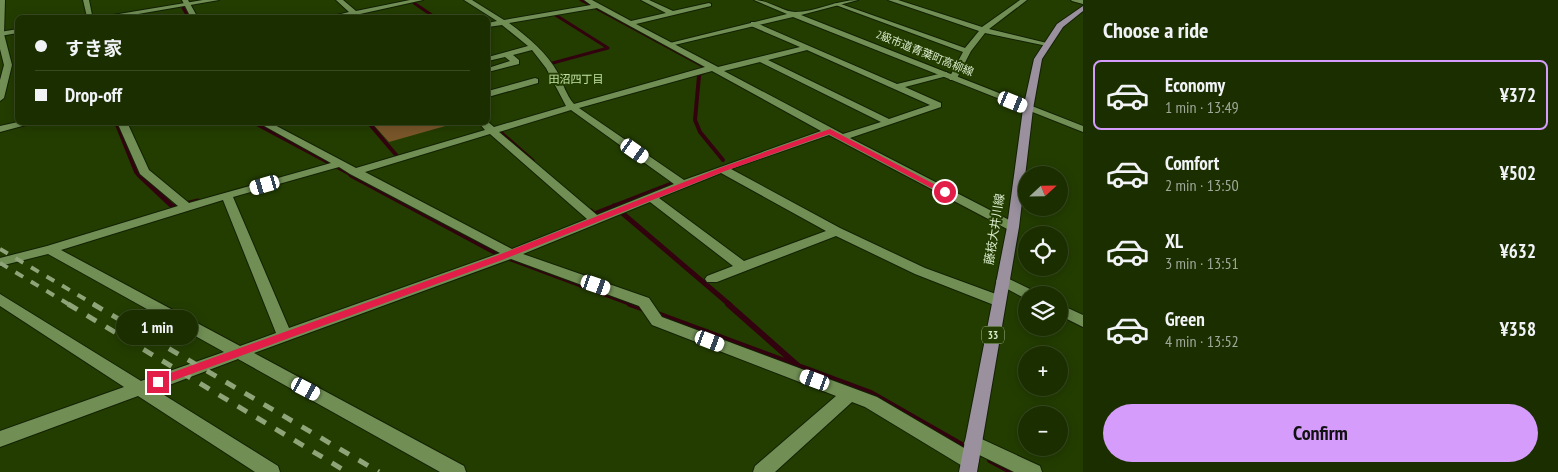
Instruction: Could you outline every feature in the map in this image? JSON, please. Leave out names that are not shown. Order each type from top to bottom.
[{"type":"main road","name":"藤枝大井川線","points":[[970,459],[1013,227],[1028,109],[1038,59],[1060,26],[1083,8]]},
{"type":"street","points":[[1,93],[8,65],[3,54],[0,34],[2,0]]},
{"type":"street","points":[[86,0],[89,15]]},
{"type":"street","points":[[114,15],[186,2],[216,0]]},
{"type":"street","points":[[339,0],[356,14],[420,0]]},
{"type":"street","points":[[467,0],[503,22],[533,47],[550,67],[564,100],[572,107],[683,184]]},
{"type":"street","points":[[644,0],[672,13]]},
{"type":"street","points":[[630,23],[709,5],[697,0]]},
{"type":"street","name":"2級市道青葉町高柳線","points":[[757,0],[1028,109],[1083,129]]},
{"type":"street","points":[[670,44],[855,0]]},
{"type":"street","points":[[891,0],[983,30],[1047,44]]},
{"type":"street","points":[[953,78],[967,51],[983,30],[1024,0]]},
{"type":"street","points":[[1074,0],[1083,2]]},
{"type":"street","points":[[186,2],[193,15]]},
{"type":"street","points":[[490,25],[591,4],[670,44],[712,69],[1013,227]]},
{"type":"street","points":[[836,4],[967,51]]},
{"type":"street","points":[[754,24],[938,105],[842,138]]},
{"type":"street","points":[[0,34],[15,32]]},
{"type":"street","points":[[490,58],[533,47]]},
{"type":"street","points":[[354,172],[572,107],[712,69],[806,48]]},
{"type":"street","points":[[490,69],[516,62],[506,54]]},
{"type":"street","points":[[760,59],[889,122]]},
{"type":"street","points":[[896,87],[944,74]]},
{"type":"street","points":[[490,93],[535,81]]},
{"type":"street","points":[[0,129],[19,125]]},
{"type":"street","points":[[123,125],[144,172],[187,207]]},
{"type":"street","points":[[267,125],[505,256],[548,268],[644,302],[657,321],[871,402],[970,459],[1033,472]]},
{"type":"street","points":[[485,125],[594,220]]},
{"type":"street","points":[[0,439],[505,256],[722,169],[830,131]]},
{"type":"street","points":[[0,262],[339,164]]},
{"type":"street","points":[[722,169],[836,231],[920,271],[999,301]]},
{"type":"street","points":[[227,196],[284,336]]},
{"type":"street","points":[[650,197],[743,267]]},
{"type":"street","points":[[712,279],[836,231]]},
{"type":"street","points":[[50,249],[457,472]]},
{"type":"street","points":[[1003,281],[1018,289]]},
{"type":"street","points":[[0,298],[271,472]]},
{"type":"street","points":[[1068,314],[1083,322]]},
{"type":"street","points":[[762,472],[850,393]]},
{"type":"shaded area","points":[[374,125],[449,125],[389,142]]},
{"type":"waterway","points":[[581,0],[710,70],[699,76]]},
{"type":"waterway","points":[[414,3],[432,15]]},
{"type":"waterway","points":[[183,8],[187,15]]},
{"type":"waterway","points":[[551,66],[549,64],[608,48],[554,14]]},
{"type":"waterway","points":[[699,76],[695,120],[700,132],[723,160]]},
{"type":"waterway","points":[[117,125],[136,172],[139,175]]},
{"type":"waterway","points":[[259,125],[354,176]]},
{"type":"waterway","points":[[371,125],[397,156]]},
{"type":"waterway","points":[[500,132],[533,161]]},
{"type":"waterway","points":[[139,175],[173,207],[198,201]]},
{"type":"waterway","points":[[351,175],[498,254],[634,305]]},
{"type":"waterway","points":[[614,206],[674,183]]},
{"type":"waterway","points":[[591,211],[594,214],[614,206]]},
{"type":"waterway","points":[[614,206],[730,305]]},
{"type":"waterway","points":[[630,304],[644,309]]},
{"type":"waterway","points":[[728,304],[797,365]]},
{"type":"waterway","points":[[655,313],[871,393],[969,449]]},
{"type":"waterway","points":[[990,460],[1012,472]]},
{"type":"railway","points":[[0,249],[95,305]]},
{"type":"railway","points":[[0,263],[70,305]]},
{"type":"railway","points":[[68,304],[347,472]]},
{"type":"railway","points":[[93,304],[379,472]]},
{"type":"district","name":"田沼四丁目","points":[[576,79]]},
{"type":"route","points":[[158,382],[499,258],[722,169],[830,131],[945,192]]}]
